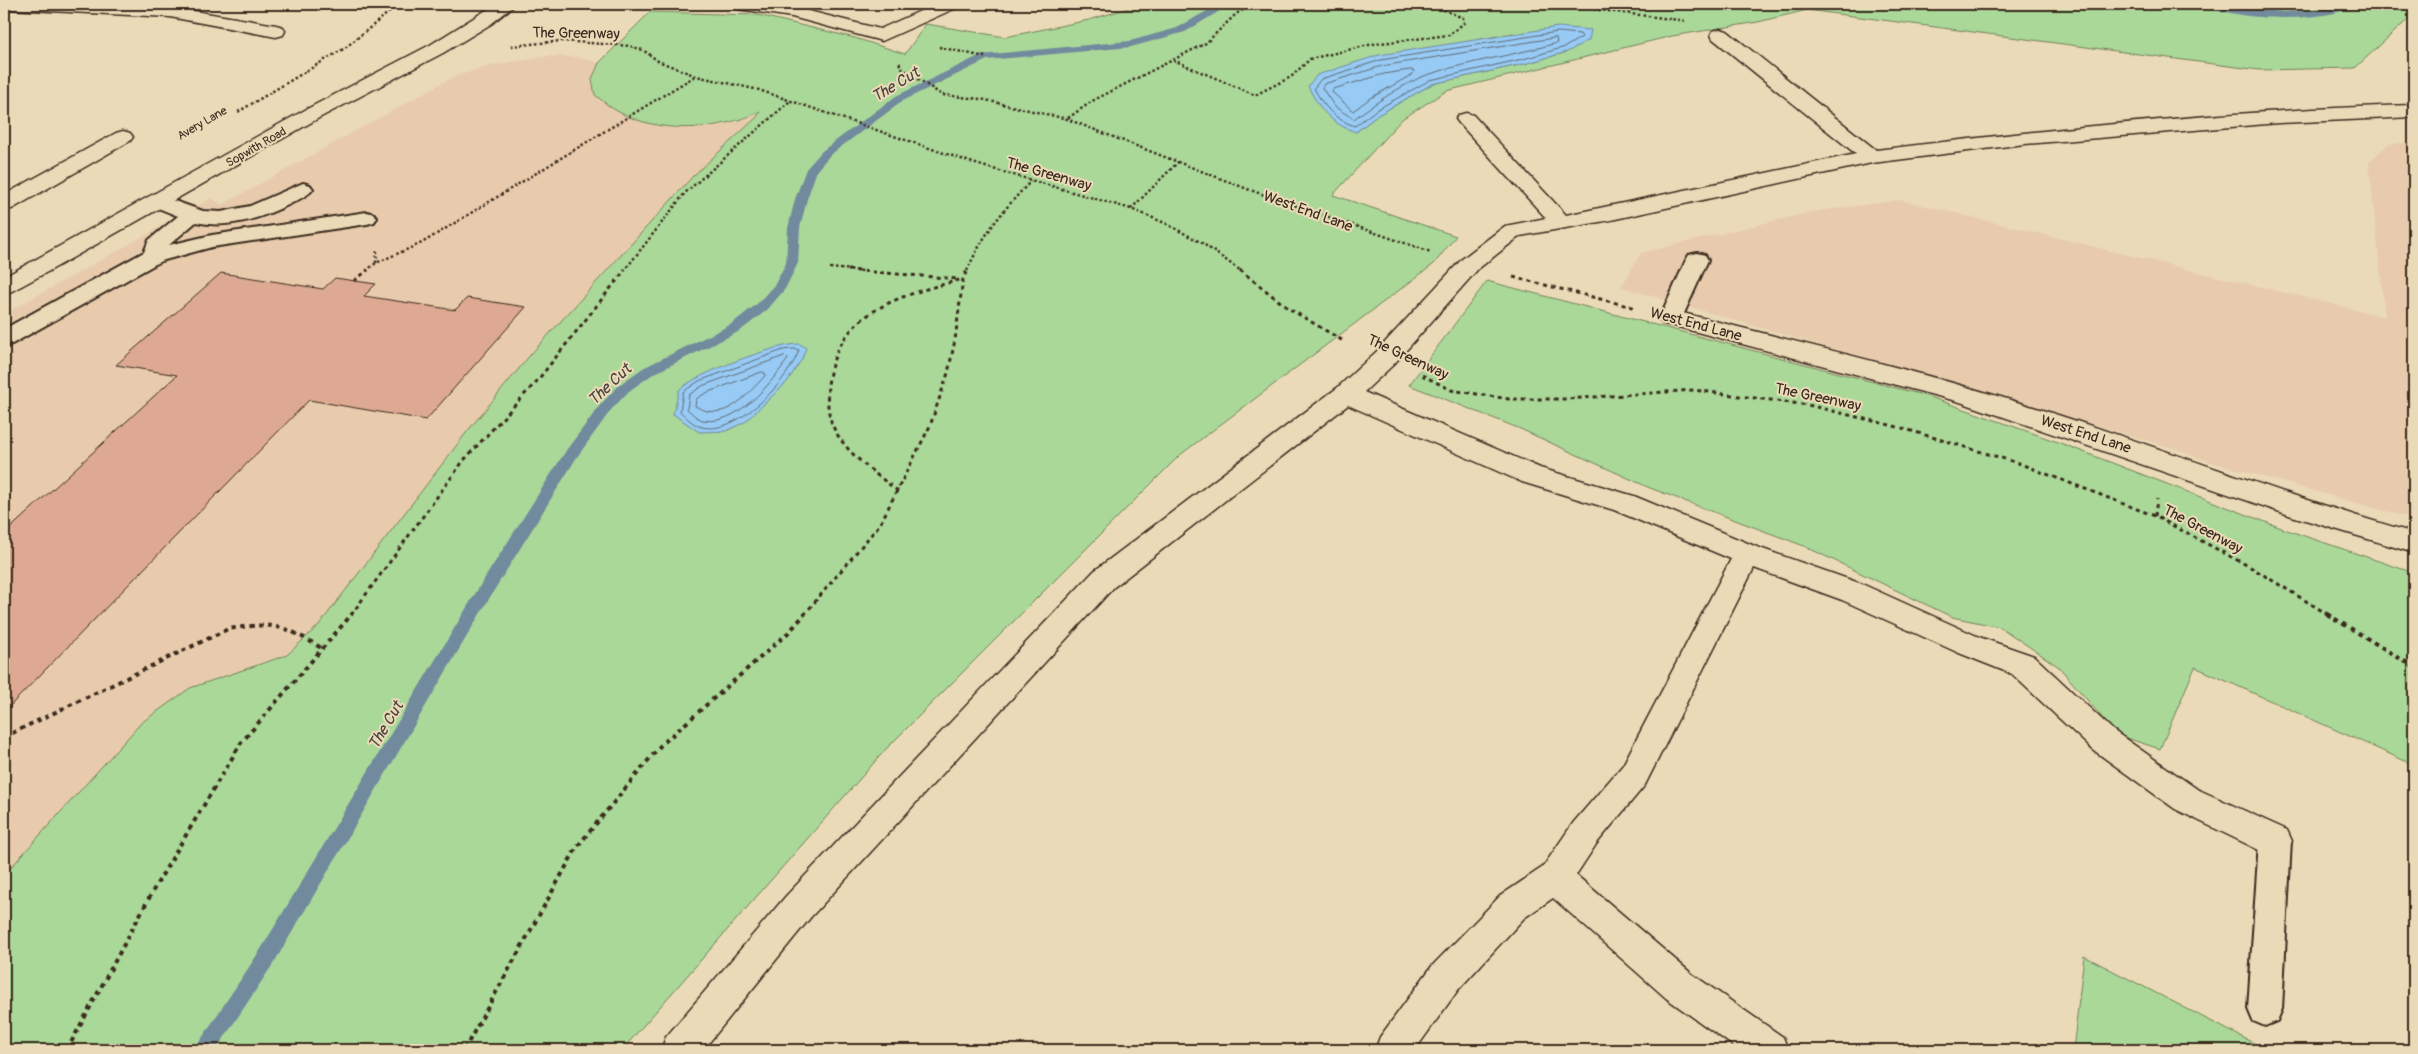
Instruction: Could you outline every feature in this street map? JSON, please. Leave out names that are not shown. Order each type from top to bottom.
[{"type":"street","points":[[4,8],[9,4],[170,12],[276,31]]},
{"type":"street","name":"Sopwith Road","points":[[4,286],[160,202],[310,115],[466,32],[506,4]]},
{"type":"street","points":[[737,4],[754,4],[817,17],[882,35],[950,4]]},
{"type":"street","points":[[1720,36],[1872,158]]},
{"type":"street","points":[[679,1050],[798,907],[1104,579],[1346,394],[1385,358],[1470,264],[1513,231],[1872,158],[2025,138],[2279,117],[2414,111]]},
{"type":"street","points":[[1466,119],[1561,222]]},
{"type":"street","points":[[4,204],[123,137]]},
{"type":"street","name":"West End Lane","points":[[1671,318],[1969,396],[2116,444],[2293,507],[2414,543]]},
{"type":"street","points":[[1346,394],[1531,475],[1624,504],[1747,554],[1852,592],[1969,645],[2023,665],[2103,740],[2186,799],[2275,840]]},
{"type":"street","points":[[1393,1050],[1445,978],[1512,907],[1555,878],[1585,833],[1634,775],[1747,554]]},
{"type":"street","points":[[1555,878],[1679,986],[1770,1050]]},
{"type":"lane","points":[[160,202],[207,218],[235,216],[267,209],[303,188]]},
{"type":"lane","points":[[153,256],[157,245],[194,214]]},
{"type":"lane","points":[[4,339],[153,256],[212,241],[367,218]]},
{"type":"lane","points":[[1671,318],[1697,260]]},
{"type":"lane","points":[[2265,1009],[2275,840]]},
{"type":"path","name":"Avery Lane","points":[[237,112],[346,48],[399,4]]},
{"type":"path","points":[[547,10],[554,4]]},
{"type":"path","points":[[1068,119],[1094,100],[1206,43],[1236,14],[1253,4]]},
{"type":"path","points":[[1173,60],[1198,72],[1227,81],[1254,95],[1291,77],[1310,59],[1373,44],[1449,35],[1464,23],[1463,18],[1430,4]]},
{"type":"path","points":[[1579,4],[1592,9],[1693,22],[1720,36]]},
{"type":"path","name":"West End Lane","points":[[882,35],[903,69],[942,95],[981,99],[1068,119],[1178,162],[1371,233],[1470,264],[1671,318]]},
{"type":"path","name":"The Greenway","points":[[505,47],[562,41],[630,46],[643,50],[658,62],[696,76],[759,90],[1031,181],[1131,209],[1166,222],[1202,243],[1234,265],[1288,308],[1343,341],[1385,358],[1451,390],[1509,399],[1567,399],[1694,390],[1808,404],[1902,428],[2018,463],[2155,516],[2252,568],[2414,667]]},
{"type":"path","points":[[354,281],[376,263],[422,243],[696,76]]},
{"type":"path","points":[[67,1050],[154,887],[241,743],[353,613],[464,460],[537,381],[686,193],[790,101]]},
{"type":"path","points":[[1131,209],[1178,162]]},
{"type":"path","points":[[464,1050],[577,847],[660,746],[789,632],[880,524],[930,426],[948,373],[955,340],[962,279],[979,243],[1003,210],[1031,181]]},
{"type":"path","points":[[830,268],[962,279]]},
{"type":"path","points":[[898,491],[857,459],[840,440],[829,420],[829,365],[844,335],[867,314],[898,298],[962,279]]},
{"type":"path","points":[[4,737],[228,629],[264,624],[292,630],[323,649]]},
{"type":"shaded area","points":[[550,56],[576,57],[599,63],[592,79],[645,122],[689,127],[718,125],[737,122],[761,111],[757,117],[694,175],[531,354],[466,433],[319,625],[287,655],[190,688],[141,723],[4,875],[4,314],[212,198],[222,205],[453,77],[493,65]]},
{"type":"shaded area","points":[[2414,142],[2414,519],[2200,459],[2173,448],[1621,287],[1641,253],[1811,212],[1901,200],[2385,317],[2369,162],[2388,144]]},
{"type":"green space","points":[[1142,4],[2414,4],[2414,14],[2355,68],[2259,70],[1807,10],[1758,22],[1672,36],[1446,91],[1402,119],[1333,195],[1456,236],[1434,264],[1180,455],[886,749],[622,1050],[4,1050],[4,875],[141,723],[190,688],[287,655],[319,625],[466,433],[531,354],[694,175],[757,117],[760,112],[726,123],[689,128],[670,127],[634,119],[614,109],[595,95],[592,79],[599,63],[650,12],[758,15],[855,38],[905,54],[926,24],[1005,37],[1089,20]],"holes":[[[1513,33],[1567,52],[1528,63],[1432,84],[1378,115],[1356,132],[1450,45]]]},
{"type":"green space","points":[[1487,281],[1927,396],[2055,441],[2284,529],[2414,573],[2414,765],[2195,667],[2160,749],[2117,735],[2059,667],[2000,627],[1952,617],[1804,546],[1650,488],[1518,428],[1409,385]]},
{"type":"green space","points":[[2084,956],[2267,1050],[2073,1050]]},
{"type":"water","points":[[1558,27],[1591,30],[1589,40],[1567,52],[1528,63],[1432,84],[1378,115],[1356,132],[1340,125],[1327,115],[1321,109],[1308,86],[1317,75],[1379,55]]},
{"type":"water","points":[[800,344],[806,348],[802,359],[787,382],[745,422],[726,431],[699,432],[673,414],[679,390],[688,383],[719,368],[756,354]]},
{"type":"building","points":[[221,273],[323,289],[335,278],[376,284],[364,296],[455,310],[467,298],[526,307],[426,420],[309,400],[4,712],[4,534],[177,375],[116,365]]},
{"type":"waterway","name":"The Cut","points":[[204,1050],[268,955],[487,588],[572,453],[606,407],[624,388],[648,371],[735,328],[762,307],[781,286],[792,263],[794,228],[801,199],[812,169],[826,153],[900,98],[985,57],[1131,44],[1181,30],[1226,4]]},
{"type":"waterway","name":"The Cut","points":[[2214,4],[2248,12],[2283,15],[2317,13],[2334,10],[2350,4]]}]
